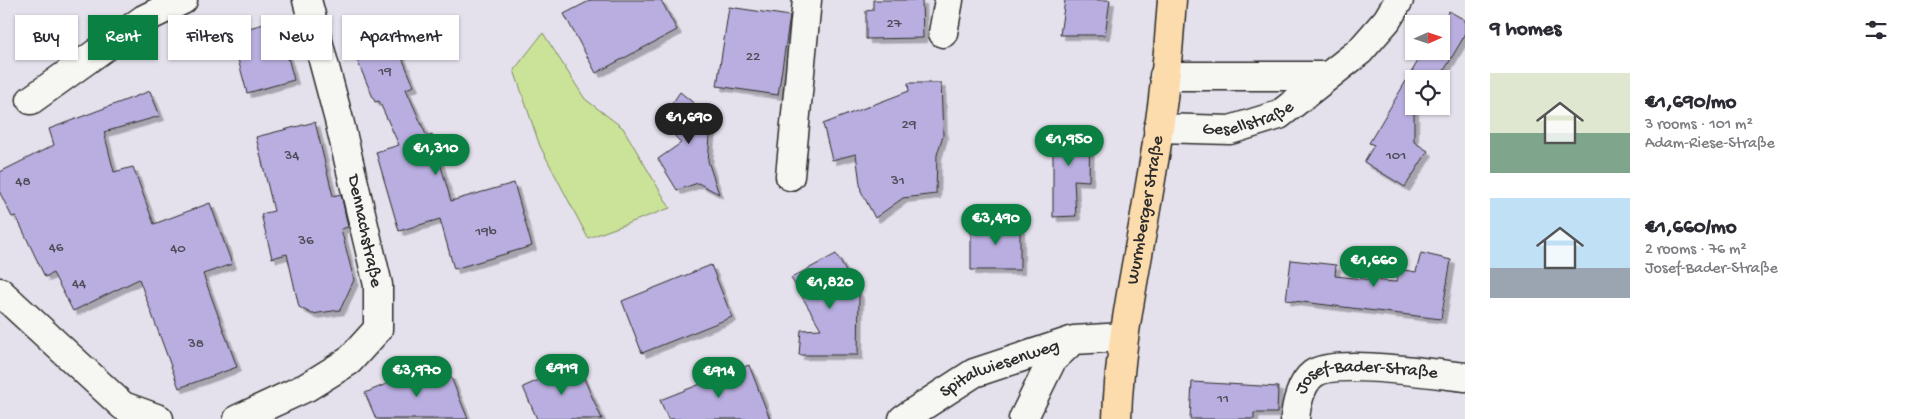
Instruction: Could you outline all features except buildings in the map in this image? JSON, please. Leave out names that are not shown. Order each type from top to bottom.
[{"type":"main road","name":"Wurmberger Straße","points":[[1117,419],[1123,337],[1149,196],[1169,49],[1172,0]]},
{"type":"street","points":[[31,100],[144,19],[183,0]]},
{"type":"street","name":"Dennachstraße","points":[[240,418],[307,387],[349,361],[378,329],[378,284],[308,0]]},
{"type":"street","points":[[790,176],[807,0]]},
{"type":"street","points":[[944,33],[949,0]]},
{"type":"street","name":"Gesellstraße","points":[[1158,128],[1230,130],[1279,115],[1360,51],[1387,20],[1399,0]]},
{"type":"street","name":"Gesellstraße","points":[[1164,76],[1326,76]]},
{"type":"street","points":[[0,292],[123,406],[159,419]]},
{"type":"street","name":"Spitalwiesenweg","points":[[903,419],[974,373],[1074,340],[1123,337]]},
{"type":"street","name":"Spitalwiesenweg","points":[[1024,419],[1052,360],[1074,340]]},
{"type":"street","name":"Josef-Bader-Straße","points":[[1296,419],[1302,388],[1313,374],[1327,367],[1378,368],[1465,377]]},
{"type":"green space","points":[[543,33],[585,99],[623,128],[670,208],[588,238],[540,146],[514,70]]}]
